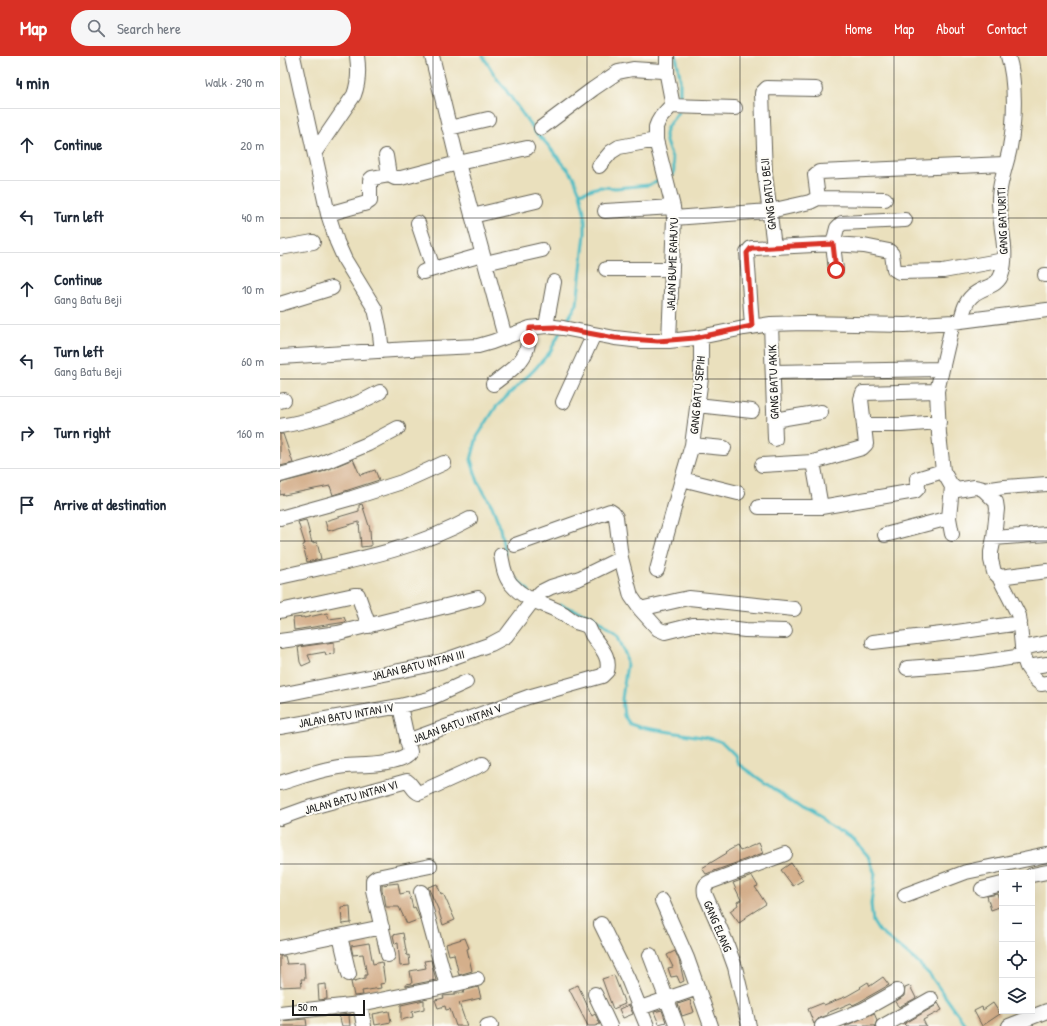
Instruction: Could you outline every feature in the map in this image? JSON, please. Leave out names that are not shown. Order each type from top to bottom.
[{"type":"street","points":[[293,56],[328,214],[337,242],[345,260],[375,309],[382,351]]},
{"type":"street","points":[[315,152],[354,95],[358,86],[359,69],[357,56]]},
{"type":"street","points":[[432,56],[458,163],[505,337]]},
{"type":"street","points":[[667,56],[668,75],[672,94],[671,106],[735,108]]},
{"type":"street","name":"GANG BATURITI","points":[[943,471],[937,391],[942,369],[957,321],[968,301],[972,296],[999,281],[1002,273],[1004,260],[999,198],[1001,178],[1010,147],[1013,122],[1014,89],[1008,56]]},
{"type":"street","points":[[541,128],[592,88],[618,72],[633,69],[662,71],[668,75]]},
{"type":"street","name":"GANG BATU BEJI","points":[[752,326],[747,253],[751,248],[774,247],[765,174],[762,93],[767,88],[816,88]]},
{"type":"street","name":"JALAN BUME RAHUYU","points":[[669,341],[674,213],[656,140],[656,127],[661,117],[671,106]]},
{"type":"street","points":[[449,128],[488,119]]},
{"type":"street","points":[[599,166],[611,152],[619,147],[656,140]]},
{"type":"street","points":[[328,214],[370,201],[370,180],[372,178],[389,175],[401,178],[458,163],[527,148]]},
{"type":"street","points":[[386,156],[389,175]]},
{"type":"street","points":[[818,198],[815,175],[818,172],[1005,164]]},
{"type":"street","points":[[605,211],[674,213],[770,212],[810,202],[818,198],[885,199]]},
{"type":"street","points":[[472,216],[536,201]]},
{"type":"street","points":[[836,270],[833,244],[837,228],[842,223],[905,220]]},
{"type":"street","points":[[418,223],[428,270],[483,259],[542,250]]},
{"type":"street","points":[[280,248],[313,242]]},
{"type":"street","points":[[774,247],[833,244],[864,246],[889,251],[892,254],[894,269],[899,272],[949,271],[1004,260]]},
{"type":"street","points":[[606,269],[671,269]]},
{"type":"street","points":[[546,326],[554,282]]},
{"type":"street","points":[[280,304],[332,288]]},
{"type":"street","points":[[280,357],[478,346],[530,328],[546,326],[628,340],[669,341],[701,337],[752,326],[771,324],[804,323],[905,325],[957,321],[1047,310]]},
{"type":"street","name":"GANG BATU AKIK","points":[[771,324],[775,439]]},
{"type":"street","points":[[493,384],[516,366],[525,354],[528,347],[530,328]]},
{"type":"street","points":[[563,402],[594,334]]},
{"type":"street","name":"GANG BATU SEPIH","points":[[701,337],[701,378],[692,445],[724,448]]},
{"type":"street","points":[[773,372],[942,369]]},
{"type":"street","points":[[762,465],[813,462],[862,448],[866,442],[861,400],[863,393],[937,391]]},
{"type":"street","points":[[280,426],[311,421],[358,404],[380,392]]},
{"type":"street","points":[[697,405],[752,411]]},
{"type":"street","points":[[774,420],[821,412]]},
{"type":"street","points":[[864,425],[902,425],[939,422]]},
{"type":"street","points":[[280,475],[327,461],[368,444],[398,428]]},
{"type":"street","points":[[657,570],[692,445]]},
{"type":"street","points":[[813,462],[821,507]]},
{"type":"street","points":[[280,518],[402,482],[444,463]]},
{"type":"street","points":[[759,507],[821,507],[915,491],[918,488],[917,479],[943,471],[952,487],[957,490],[975,487],[984,490],[1047,484]]},
{"type":"street","points":[[682,479],[738,493]]},
{"type":"street","points":[[952,487],[949,518],[952,534]]},
{"type":"street","points":[[984,490],[997,504],[994,538],[991,552],[994,572],[999,577],[1019,616],[1024,657],[1036,680],[1042,684],[1047,683]]},
{"type":"street","points":[[514,545],[610,511],[614,513],[616,517],[621,558],[631,596],[640,609],[658,629],[665,632],[693,625],[703,625],[745,630],[785,631]]},
{"type":"street","points":[[885,535],[949,518]]},
{"type":"street","points":[[280,577],[374,555],[450,530],[470,519]]},
{"type":"street","points":[[994,538],[1047,534]]},
{"type":"street","points":[[501,555],[503,567],[510,583],[519,592],[536,597],[551,587],[580,578],[621,558]]},
{"type":"street","points":[[999,577],[1047,571]]},
{"type":"street","points":[[280,611],[358,595],[369,626]]},
{"type":"street","name":"JALAN BATU INTAN V","points":[[280,783],[333,768],[390,762],[404,759],[410,752],[407,741],[528,697],[602,676],[608,668],[606,656],[588,627],[584,624],[576,622],[536,597]]},
{"type":"street","name":"JALAN BATU INTAN III","points":[[280,696],[440,662],[491,644],[506,636],[536,597]]},
{"type":"street","points":[[280,642],[338,633],[478,598]]},
{"type":"street","points":[[640,609],[689,598],[794,610]]},
{"type":"street","points":[[873,642],[1020,623]]},
{"type":"street","points":[[1024,657],[1047,643]]},
{"type":"street","points":[[907,668],[976,663],[1024,657],[1047,664]]},
{"type":"street","points":[[400,706],[429,699],[466,682]]},
{"type":"street","name":"JALAN BATU INTAN IV","points":[[280,727],[400,706],[407,741]]},
{"type":"street","name":"JALAN BATU INTAN VI","points":[[280,818],[306,809],[407,781],[410,782],[416,792],[419,793],[483,764]]},
{"type":"street","name":"GANG ELANG","points":[[749,1026],[735,967],[705,894],[705,884],[785,854]]},
{"type":"street","points":[[905,895],[966,872],[1047,855]]},
{"type":"street","points":[[388,955],[373,890],[373,880],[377,877],[430,866]]},
{"type":"street","points":[[1035,874],[1047,872]]},
{"type":"street","points":[[982,889],[999,885]]},
{"type":"street","points":[[421,892],[447,986]]},
{"type":"street","points":[[662,901],[687,958],[712,1026]]},
{"type":"street","points":[[602,924],[628,979],[647,1026]]},
{"type":"street","points":[[280,948],[382,927]]},
{"type":"street","points":[[340,936],[349,974]]},
{"type":"street","points":[[650,955],[677,1026]]},
{"type":"street","points":[[280,1013],[360,1004],[477,979]]},
{"type":"street","points":[[640,1008],[698,988]]},
{"type":"street","points":[[822,1026],[863,1010],[897,991]]},
{"type":"street","points":[[595,994],[610,1026]]},
{"type":"street","points":[[883,1026],[931,999]]},
{"type":"street","points":[[360,1004],[364,1026]]},
{"type":"street","points":[[1009,1026],[1047,1011]]},
{"type":"building","points":[[280,434],[283,434],[293,463],[280,466]]},
{"type":"building","points":[[353,459],[360,475],[375,470],[379,480],[333,495],[330,486],[280,495],[280,483],[322,472]]},
{"type":"building","points":[[362,504],[370,529],[371,546],[361,547],[359,522],[328,531],[325,521],[359,511],[359,505]]},
{"type":"building","points":[[306,520],[312,543],[317,542],[321,559],[307,562],[303,545],[305,544],[298,522]]},
{"type":"building","points":[[327,613],[329,619],[344,617],[346,622],[294,630],[293,618],[304,618]]},
{"type":"building","points":[[334,642],[334,654],[326,655],[325,652],[308,655],[311,662],[302,666],[298,647]]},
{"type":"building","points":[[759,843],[763,853],[706,874],[702,868],[737,846],[740,851]]},
{"type":"building","points":[[791,863],[803,880],[793,886],[781,870]]},
{"type":"building","points":[[752,876],[758,886],[755,887],[766,904],[744,918],[745,919],[739,923],[730,911],[738,905],[737,902],[741,900],[733,883]]},
{"type":"building","points":[[398,883],[400,894],[409,892],[413,908],[415,907],[420,919],[407,924],[399,907],[386,907],[382,885]]},
{"type":"building","points":[[437,884],[441,894],[443,893],[455,920],[443,925],[438,909],[428,887]]},
{"type":"building","points":[[998,894],[999,907],[991,910],[987,896]]},
{"type":"building","points":[[350,906],[351,923],[342,924],[341,907]]},
{"type":"building","points":[[403,933],[410,965],[400,966],[398,943],[395,944],[393,935]]},
{"type":"building","points":[[465,938],[469,948],[467,949],[472,971],[459,975],[454,954],[449,955],[446,944]]},
{"type":"building","points":[[369,943],[373,964],[382,962],[385,983],[380,984],[381,988],[362,991],[363,995],[354,996],[351,982],[365,978],[365,975],[367,975],[363,954],[353,955],[351,946]]},
{"type":"building","points":[[675,951],[679,960],[684,981],[680,983],[677,976],[671,977],[668,968],[673,967],[667,955]]},
{"type":"building","points":[[280,956],[285,956],[287,964],[304,963],[305,979],[301,979],[302,986],[280,987]]},
{"type":"building","points":[[431,960],[436,980],[406,986],[406,984],[412,983],[410,971],[426,968],[424,961]]},
{"type":"building","points":[[614,975],[625,1004],[613,1009],[602,979]]},
{"type":"building","points":[[883,977],[889,985],[853,1005],[851,1003],[827,1013],[827,1015],[819,1018],[814,1024],[808,1009],[823,1003],[824,1005],[847,996],[868,982],[870,986]]},
{"type":"building","points":[[326,984],[327,999],[319,1000],[318,985]]},
{"type":"building","points":[[578,985],[592,1016],[595,1014],[600,1024],[588,1026],[569,989]]},
{"type":"building","points":[[910,986],[916,998],[899,1007],[895,1002],[904,996],[905,988]]},
{"type":"building","points":[[478,987],[481,998],[459,1003],[467,1026],[456,1026],[450,1009],[446,1010],[445,1006],[438,1008],[435,1000],[444,998],[443,996],[455,995],[455,993],[464,993],[463,991]]},
{"type":"building","points":[[424,1000],[424,1009],[412,1012],[413,1017],[401,1020],[401,1005]]},
{"type":"building","points":[[690,1000],[694,1012],[682,1016],[678,1004]]},
{"type":"building","points":[[938,1003],[942,1010],[923,1020],[926,1026],[906,1026],[904,1024],[935,1006]]},
{"type":"building","points":[[993,1003],[1000,1014],[982,1026],[974,1011],[982,1007],[983,1010]]},
{"type":"building","points":[[629,1005],[633,1014],[623,1018],[619,1009]]},
{"type":"building","points":[[662,1010],[666,1022],[659,1024],[654,1012]]},
{"type":"building","points":[[389,1011],[391,1022],[375,1025],[373,1014]]},
{"type":"building","points":[[874,1013],[877,1020],[875,1026],[845,1026]]},
{"type":"building","points":[[351,1014],[349,1016],[350,1026],[342,1026],[339,1015]]},
{"type":"building","points":[[306,1019],[307,1026],[280,1026],[280,1021]]},
{"type":"waterway","points":[[483,56],[497,79],[536,133],[573,176],[580,193],[585,216],[585,234],[577,304],[565,324]]},
{"type":"waterway","points":[[676,56],[680,77],[680,102]]},
{"type":"waterway","points":[[668,176],[673,174],[674,168],[665,135],[667,127],[679,111]]},
{"type":"waterway","points":[[580,193],[599,187],[616,188],[649,185],[661,179]]},
{"type":"waterway","points":[[505,553],[499,524],[492,506],[478,482],[471,460],[477,437],[496,407],[550,352],[560,332]]},
{"type":"waterway","points":[[514,577],[529,591]]},
{"type":"waterway","points":[[561,605],[594,617],[618,636],[626,656],[627,664],[622,699],[624,716],[630,724],[639,727],[714,739],[723,743],[735,755],[738,764],[805,811],[854,840],[868,856],[875,874],[871,904],[873,922],[878,930],[915,960],[930,975],[966,1026]]},
{"type":"route","points":[[529,339],[530,328],[546,326],[615,338],[658,341],[695,338],[752,326],[747,258],[748,250],[751,248],[833,244],[836,270]]}]
